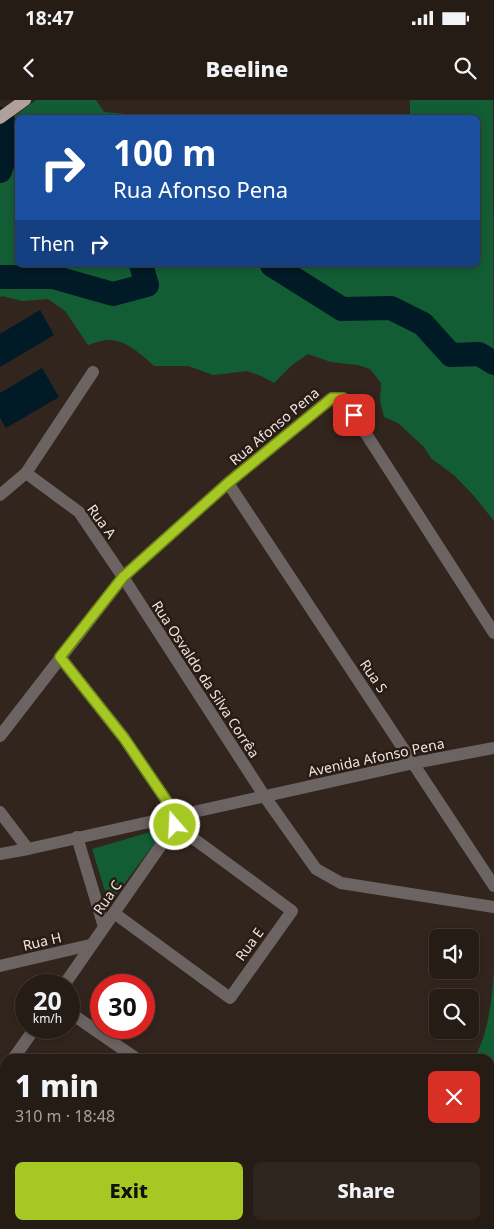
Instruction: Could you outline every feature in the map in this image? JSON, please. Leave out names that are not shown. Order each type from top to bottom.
[{"type":"main road","points":[[0,118],[25,100]]},
{"type":"street","points":[[0,495],[26,473],[93,372]]},
{"type":"street","name":"Rua Afonso Pena","points":[[0,736],[123,577],[228,483],[332,398],[343,398],[494,633]]},
{"type":"street","name":"Rua A","points":[[26,473],[79,512],[123,577]]},
{"type":"street","name":"Rua S","points":[[228,483],[494,886]]},
{"type":"street","name":"Rua Osvaldo da Silva Corrêa","points":[[123,577],[265,797],[316,869],[341,883],[494,907]]},
{"type":"street","points":[[60,657],[124,738],[176,820]]},
{"type":"street","name":"Avenida Afonso Pena","points":[[0,854],[77,837],[176,820],[265,797],[414,763],[494,748]]},
{"type":"street","points":[[0,812],[28,849]]},
{"type":"street","name":"Rua C","points":[[71,974],[176,820]]},
{"type":"street","name":"Rua E","points":[[114,913],[230,998],[292,911],[176,820]]},
{"type":"street","points":[[77,837],[104,927]]},
{"type":"street","name":"Rua H","points":[[0,966],[90,945]]},
{"type":"street","points":[[80,1020],[130,1054]]},
{"type":"street","points":[[16,1054],[27,1039]]},
{"type":"green space","points":[[36,100],[96,100],[104,112],[128,115],[16,115]]},
{"type":"green space","points":[[410,100],[493,100],[494,521],[455,476],[431,458],[424,447],[398,423],[384,417],[380,401],[381,383],[370,369],[358,365],[331,362],[308,354],[292,365],[274,383],[247,371],[213,375],[188,366],[154,366],[124,343],[118,341],[106,340],[88,345],[65,311],[48,299],[22,301],[2,296],[0,298],[0,127],[15,116],[15,267],[480,267],[480,115],[410,115]]},
{"type":"green space","points":[[154,831],[157,840],[109,904],[92,849]]},
{"type":"green space","points":[[494,969],[494,1054],[476,1054],[483,1038],[491,1004]]},
{"type":"water","points":[[40,310],[54,335],[0,367],[0,334]]},
{"type":"water","points":[[42,368],[59,397],[6,428],[0,418],[0,393]]},
{"type":"waterway","points":[[0,171],[8,145],[7,133],[2,119]]},
{"type":"waterway","points":[[0,277],[53,277],[113,294],[147,285],[142,267]]},
{"type":"waterway","points":[[275,267],[342,309],[391,308],[423,324],[451,355],[479,354],[494,363]]},
{"type":"route","points":[[175,825],[177,816],[124,738],[60,657],[123,577],[228,483],[332,398],[343,398],[354,415]]}]
